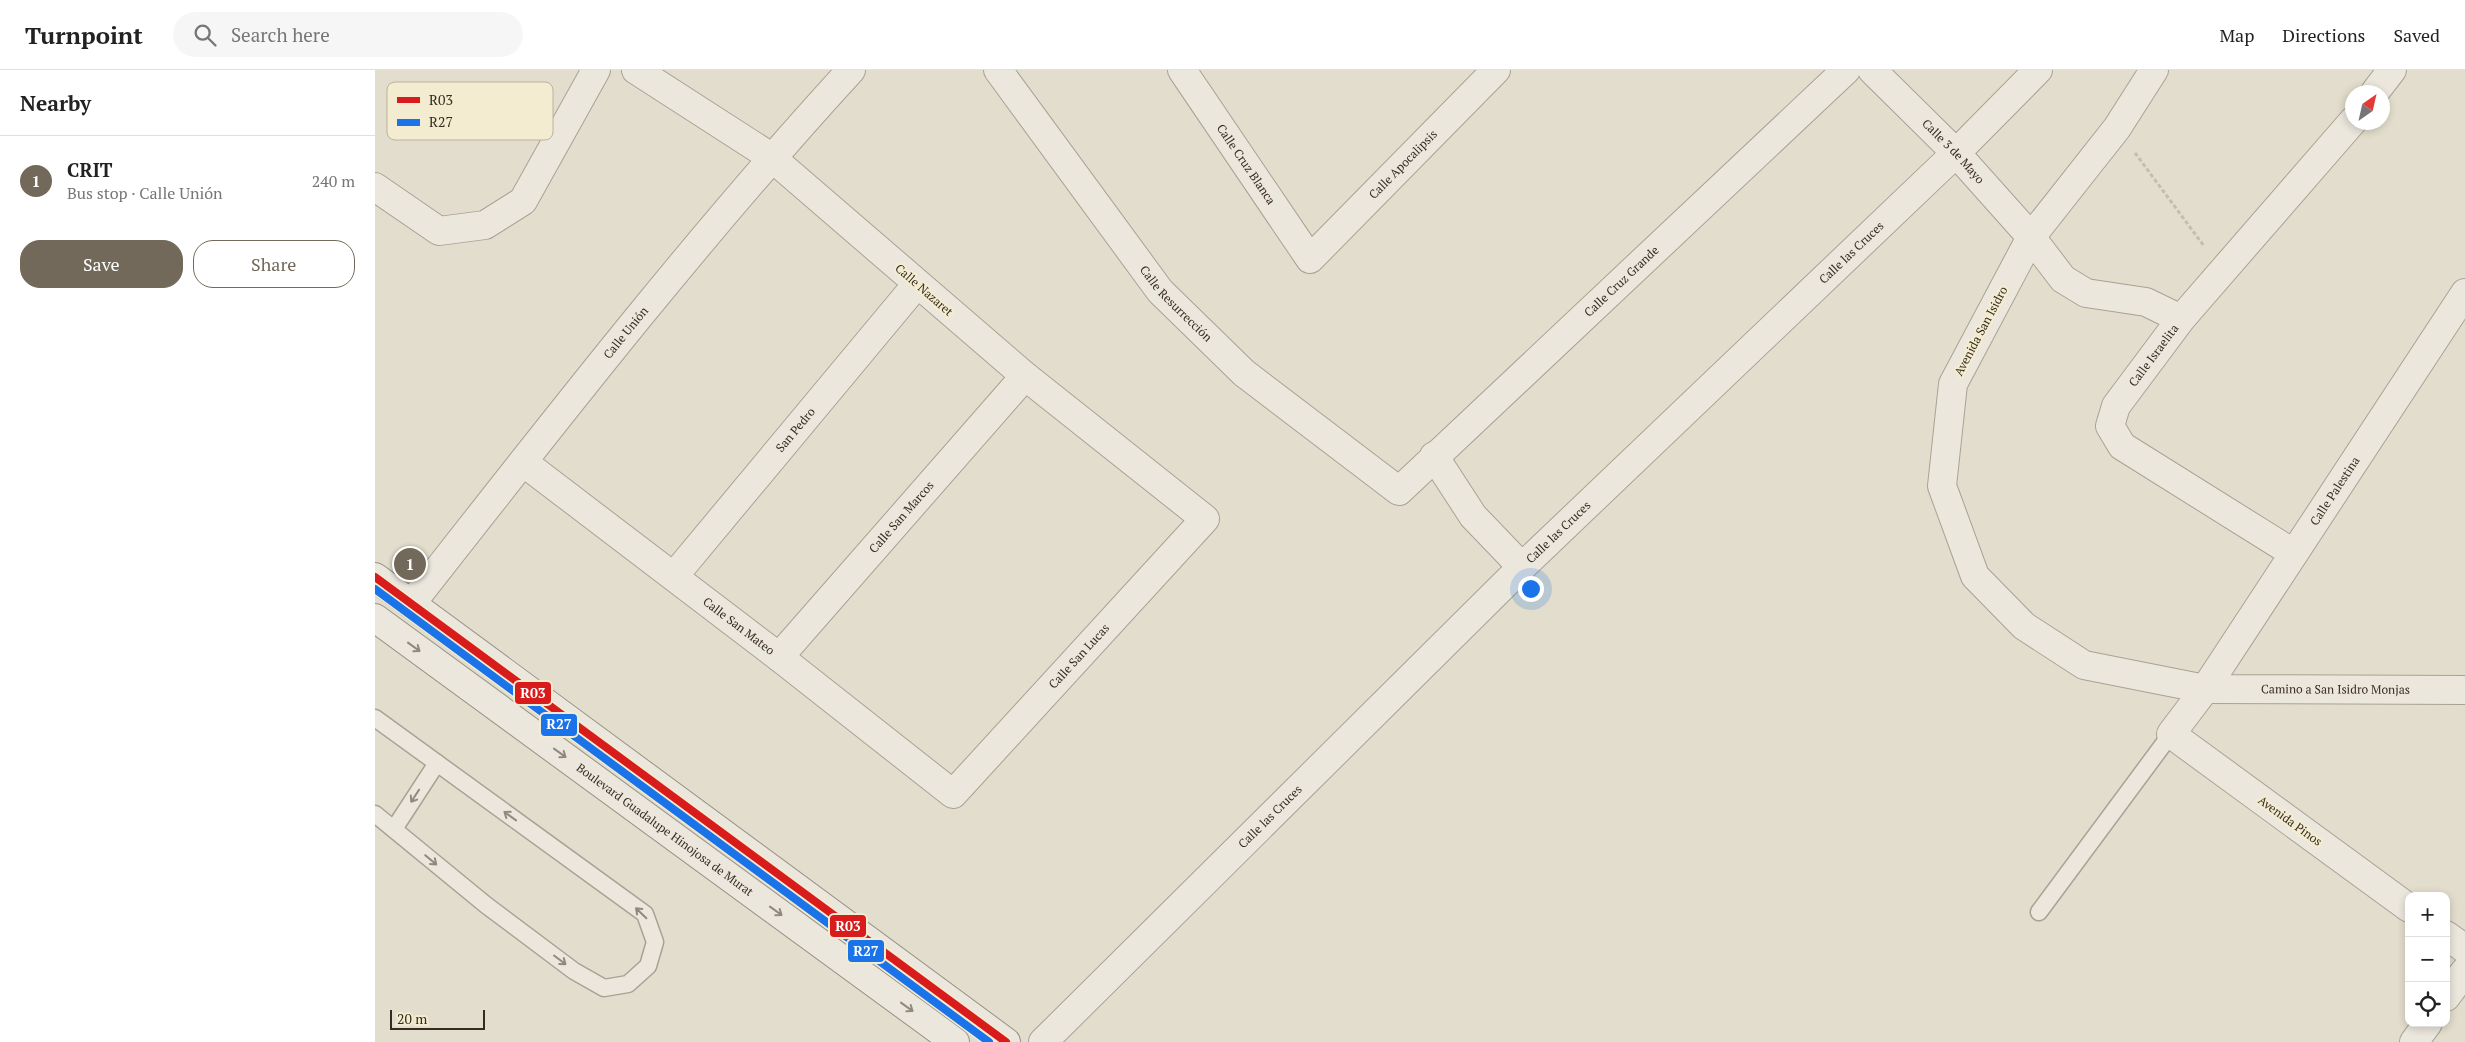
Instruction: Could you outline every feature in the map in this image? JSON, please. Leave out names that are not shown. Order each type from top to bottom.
[{"type":"street","points":[[375,187],[439,231],[485,225],[523,201],[596,70]]},
{"type":"street","name":"Calle Nazaret","points":[[636,70],[771,157],[1025,376],[1205,519]]},
{"type":"street","name":"Calle Unión","points":[[411,604],[523,462],[771,157],[851,70]]},
{"type":"street","name":"Calle Resurrección","points":[[998,70],[1160,291],[1244,373],[1399,491]]},
{"type":"street","name":"Calle Cruz Blanca","points":[[1182,70],[1310,259]]},
{"type":"street","name":"Calle Apocalipsis","points":[[1310,259],[1496,70]]},
{"type":"street","name":"Calle Cruz Grande","points":[[1399,491],[1846,70]]},
{"type":"street","name":"Calle 3 de Mayo","points":[[1872,70],[1956,154],[2031,237],[2063,279],[2086,292],[2146,302],[2181,319]]},
{"type":"street","name":"Calle las Cruces","points":[[1043,1042],[1522,567],[1956,154],[2037,70]]},
{"type":"street","name":"Avenida San Isidro","points":[[2154,70],[2117,128],[2031,237],[1953,384],[1942,486],[1975,576],[2024,626],[2084,665],[2205,689]]},
{"type":"street","points":[[2381,85],[2393,70]]},
{"type":"street","name":"Calle Israelita","points":[[2293,552],[2122,446],[2110,426],[2116,406],[2181,319],[2345,130]]},
{"type":"street","name":"San Pedro","points":[[674,576],[917,284]]},
{"type":"street","name":"Calle Palestina","points":[[2171,734],[2205,689],[2293,552],[2465,293]]},
{"type":"street","name":"Calle San Marcos","points":[[779,657],[1025,376]]},
{"type":"street","points":[[1434,456],[1473,516],[1522,567]]},
{"type":"street","name":"Calle San Mateo","points":[[523,462],[779,657],[953,794]]},
{"type":"street","name":"Calle San Lucas","points":[[953,794],[1205,519]]},
{"type":"street","points":[[375,577],[1006,1042]]},
{"type":"street","name":"Boulevard Guadalupe Hinojosa de Murat","points":[[375,618],[955,1042]]},
{"type":"street","name":"Camino a San Isidro Monjas","points":[[2205,689],[2465,690]]},
{"type":"street","name":"Avenida Pinos","points":[[2171,734],[2405,905]]},
{"type":"street","points":[[2449,937],[2465,949]]},
{"type":"street","points":[[2450,992],[2465,971]]},
{"type":"street","points":[[2414,1042],[2425,1027]]},
{"type":"lane","points":[[375,718],[645,914],[655,942],[648,966],[628,984],[604,988],[574,971],[486,905],[376,814]]},
{"type":"lane","points":[[2039,912],[2171,734]]},
{"type":"lane","points":[[394,829],[437,763]]},
{"type":"path","points":[[2117,128],[2223,272]]},
{"type":"transit line","name":"R03","points":[[375,577],[1006,1042]]},
{"type":"transit line","name":"R27","points":[[375,589],[989,1042]]},
{"type":"place","name":"CRIT","points":[[410,564]]}]
